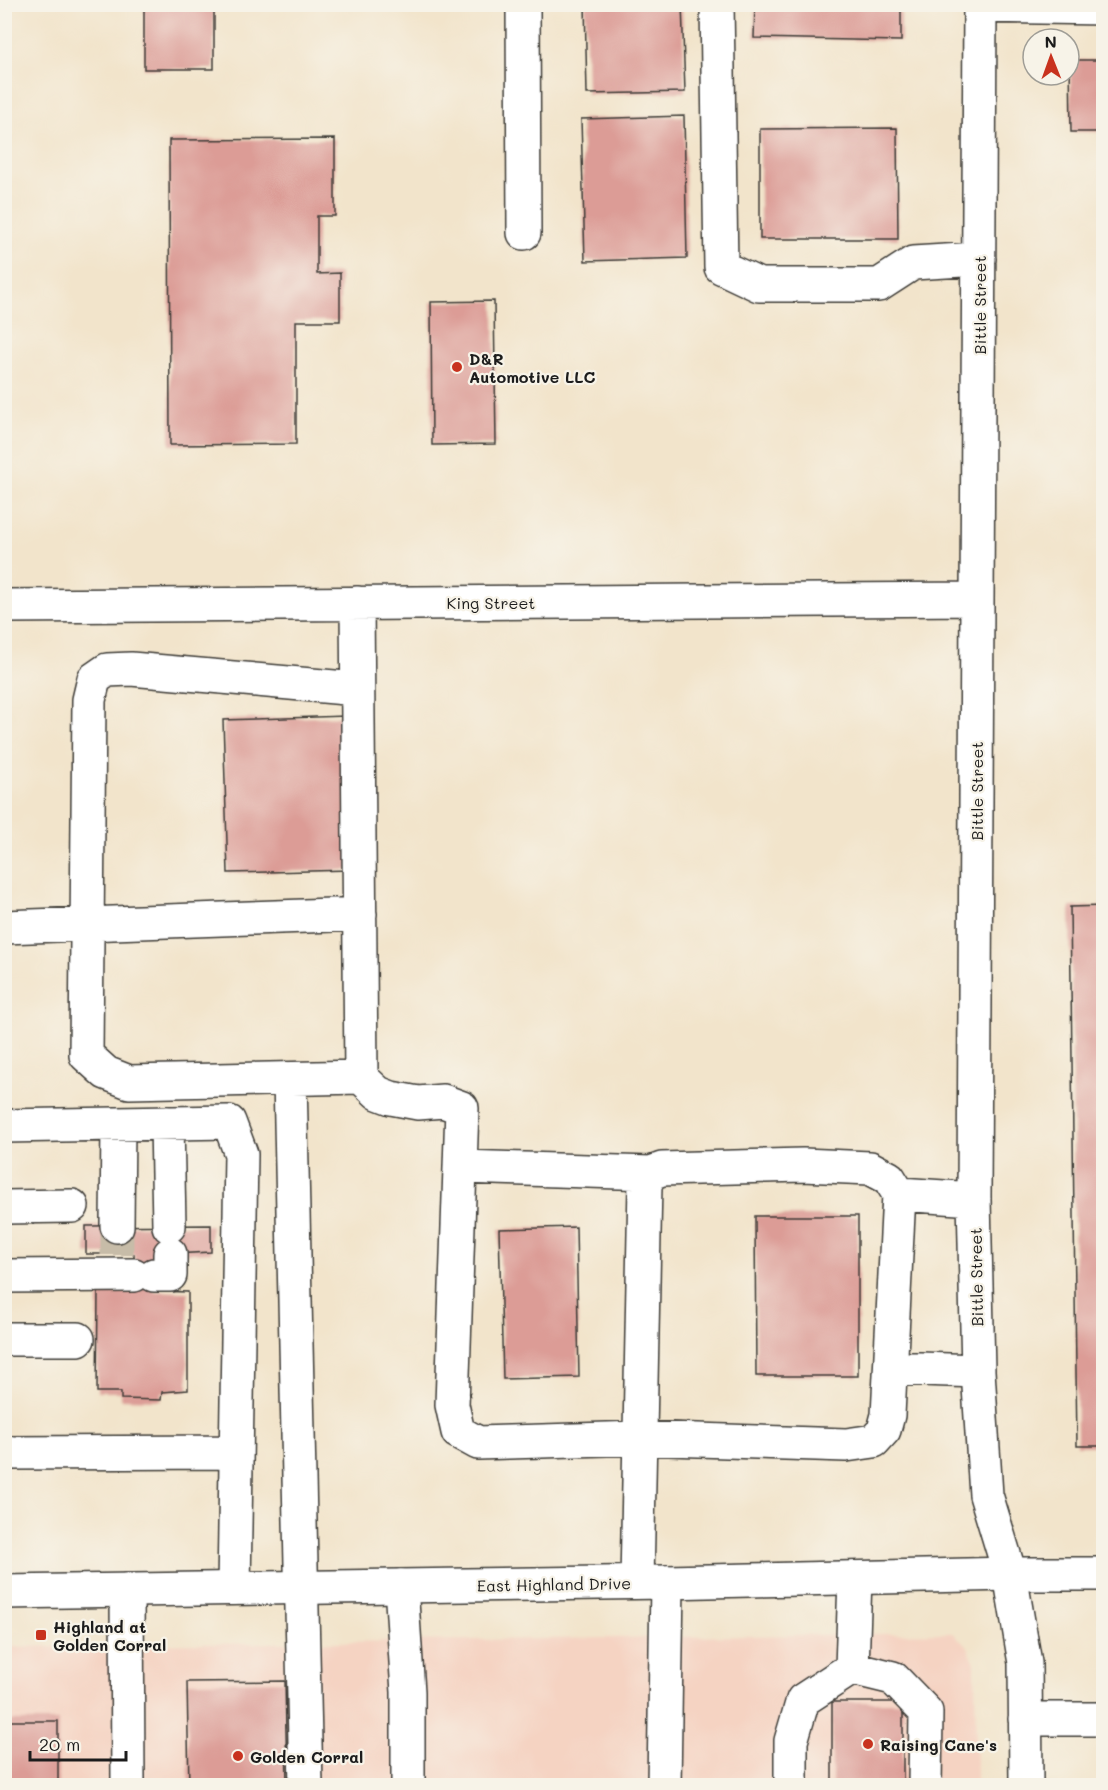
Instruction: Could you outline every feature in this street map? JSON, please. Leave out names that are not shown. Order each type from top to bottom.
[{"type":"street","points":[[523,4],[524,233]]},
{"type":"street","points":[[717,4],[721,267],[759,285],[879,285],[913,263],[979,259]]},
{"type":"street","points":[[980,5],[1104,8]]},
{"type":"street","name":"Bittle Street","points":[[980,5],[974,1199],[978,1371],[986,1496],[1010,1574],[1025,1663],[1026,1785]]},
{"type":"street","name":"King Street","points":[[4,606],[977,599]]},
{"type":"street","points":[[357,603],[361,1077]]},
{"type":"street","points":[[357,689],[131,669],[107,670],[94,679],[89,700],[86,1055],[106,1073],[129,1082],[361,1077],[378,1093],[391,1098],[418,1102],[443,1101],[462,1108],[452,1405],[458,1432],[478,1443],[640,1438],[846,1445],[874,1441],[884,1430],[888,1415],[891,1368],[899,1194],[889,1178],[870,1168],[803,1165],[662,1168],[651,1173],[461,1167]]},
{"type":"street","points":[[4,927],[360,914]]},
{"type":"street","points":[[290,1079],[306,1785]]},
{"type":"street","points":[[4,1126],[229,1122],[241,1154],[234,1588]]},
{"type":"street","points":[[139,1255],[166,1123]]},
{"type":"street","points":[[118,1124],[139,1255]]},
{"type":"street","points":[[651,1173],[645,1184],[640,1438],[652,1582],[664,1785]]},
{"type":"street","points":[[899,1194],[974,1199]]},
{"type":"street","points":[[4,1207],[72,1206]]},
{"type":"street","points":[[4,1276],[139,1255]]},
{"type":"street","points":[[4,1339],[78,1339]]},
{"type":"street","points":[[891,1368],[978,1371]]},
{"type":"street","points":[[4,1453],[236,1452]]},
{"type":"street","name":"East Highland Drive","points":[[4,1592],[1104,1574]]},
{"type":"street","points":[[852,1668],[855,1578]]},
{"type":"street","points":[[401,1586],[408,1692],[408,1785]]},
{"type":"street","points":[[127,1590],[128,1785]]},
{"type":"street","points":[[791,1785],[791,1741],[803,1700],[852,1668],[893,1678],[926,1712],[925,1785]]},
{"type":"street","points":[[1025,1719],[1104,1719]]},
{"type":"shaded area","points":[[952,1633],[966,1644],[975,1663],[976,1785],[5,1785],[4,1647]]},
{"type":"building","points":[[144,4],[214,4],[214,69],[144,69]]},
{"type":"building","points":[[585,4],[682,4],[685,92],[587,94]]},
{"type":"building","points":[[755,4],[901,4],[901,41],[754,38]]},
{"type":"building","points":[[1081,60],[1104,60],[1104,132],[1071,132],[1070,87],[1081,87]]},
{"type":"building","points":[[684,116],[687,258],[585,261],[581,119]]},
{"type":"building","points":[[897,128],[898,239],[760,239],[760,129]]},
{"type":"building","points":[[335,139],[335,216],[317,216],[317,274],[340,273],[340,321],[296,321],[296,444],[170,445],[169,140]]},
{"type":"building","points":[[494,301],[496,444],[432,445],[431,302]]},
{"type":"building","points":[[346,716],[351,870],[228,873],[223,720]]},
{"type":"building","points":[[1104,906],[1104,1446],[1077,1446],[1070,907]]},
{"type":"building","points":[[755,1216],[858,1216],[858,1376],[756,1376]]},
{"type":"building","points":[[211,1225],[211,1252],[154,1255],[153,1291],[188,1292],[188,1390],[162,1392],[161,1400],[121,1399],[121,1392],[97,1392],[98,1291],[134,1292],[134,1254],[86,1254],[86,1226]]},
{"type":"building","points":[[576,1227],[579,1377],[503,1379],[499,1229]]},
{"type":"building","name":"Golden Corral","points":[[285,1681],[287,1786],[189,1786],[187,1682]]},
{"type":"building","name":"Raising Cane's","points":[[832,1702],[903,1702],[903,1786],[832,1786]]},
{"type":"building","points":[[4,1721],[58,1721],[58,1786],[4,1786]]},
{"type":"tunnel","points":[[117,1226],[117,1255]]},
{"type":"place","name":"D&R Automotive LLC","points":[[457,367]]},
{"type":"place","name":"Highland at Golden Corral","points":[[41,1635]]},
{"type":"place","name":"Raising Cane's","points":[[868,1744]]},
{"type":"place","name":"Golden Corral","points":[[238,1756]]}]
